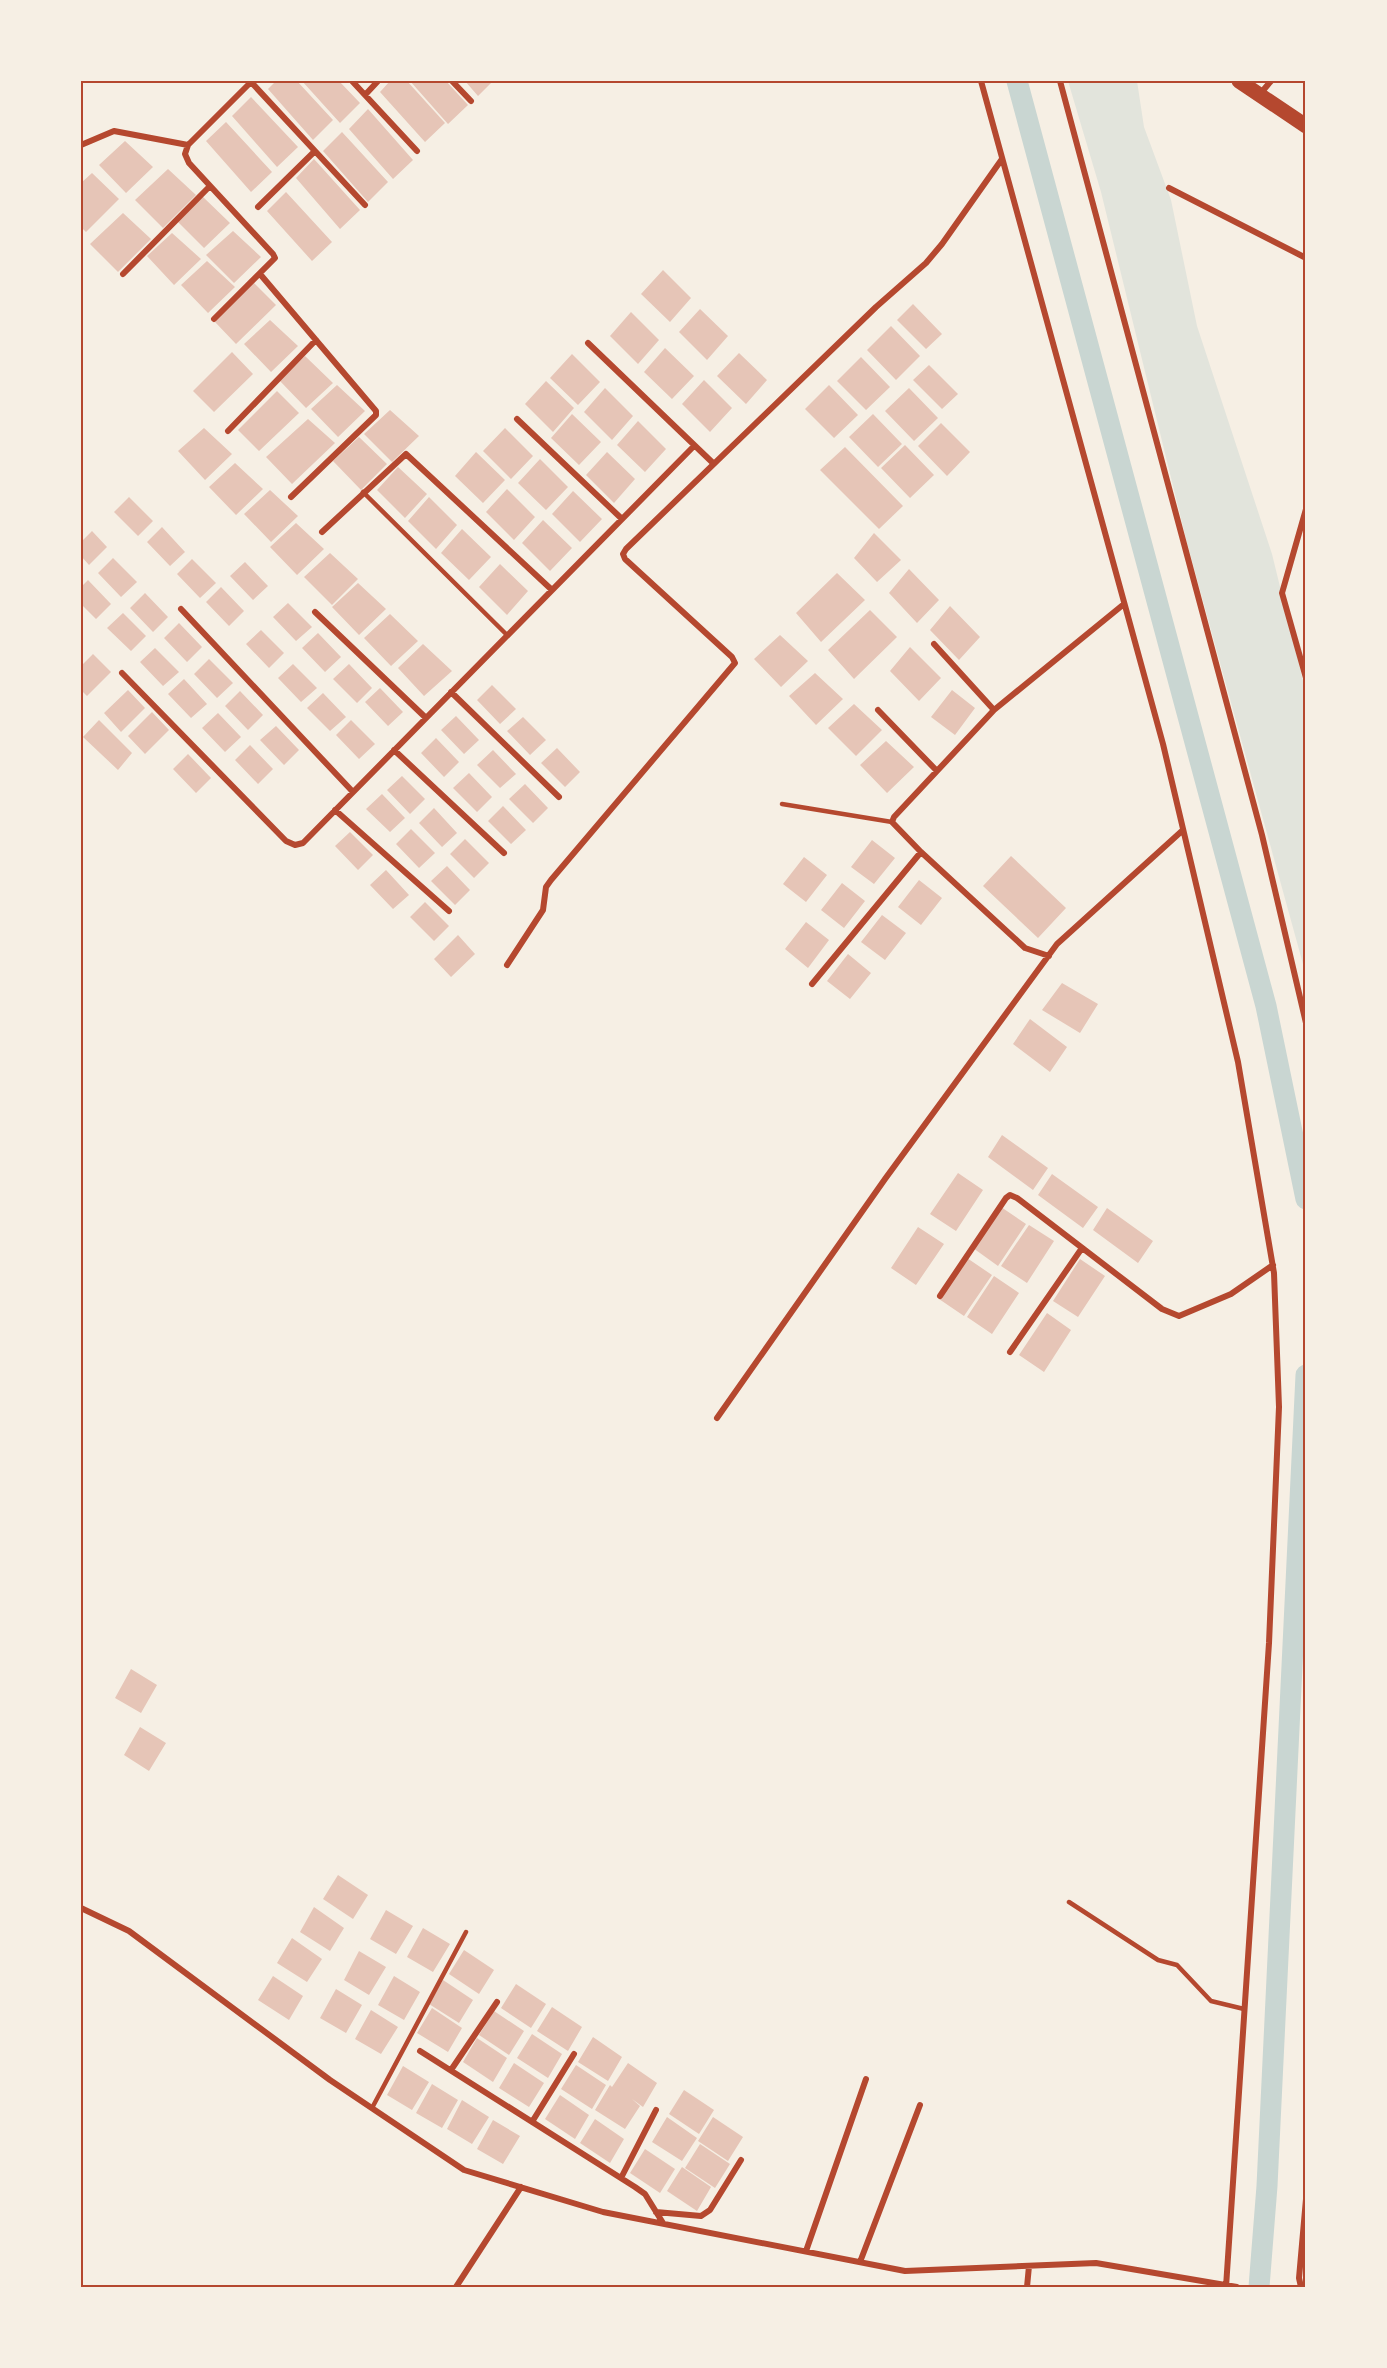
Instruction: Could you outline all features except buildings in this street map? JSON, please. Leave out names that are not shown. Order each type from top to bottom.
[{"type":"main road","points":[[1239,81],[1306,126]]},
{"type":"street","points":[[352,81],[417,151]]},
{"type":"street","points":[[365,95],[378,81]]},
{"type":"street","points":[[452,81],[471,101]]},
{"type":"street","points":[[981,81],[1163,744],[1238,1062],[1273,1265],[1279,1407],[1269,1643],[1226,2286]]},
{"type":"street","points":[[1060,81],[1262,835],[1306,1023]]},
{"type":"street","points":[[1259,95],[1271,81]]},
{"type":"street","points":[[214,319],[275,258],[189,163],[185,154],[188,145],[252,82],[365,205]]},
{"type":"street","points":[[81,145],[114,131],[188,145]]},
{"type":"street","points":[[258,207],[315,151]]},
{"type":"street","points":[[507,965],[543,910],[546,887],[551,879],[735,663],[732,657],[625,559],[626,549],[876,307],[930,258],[1002,159]]},
{"type":"street","points":[[123,274],[210,186]]},
{"type":"street","points":[[1169,188],[1306,258]]},
{"type":"street","points":[[260,274],[376,411],[375,416],[291,496]]},
{"type":"street","points":[[228,431],[316,340]]},
{"type":"street","points":[[588,344],[714,464]]},
{"type":"street","points":[[517,418],[622,519]]},
{"type":"street","points":[[122,673],[286,841],[295,846],[303,843],[694,446]]},
{"type":"street","points":[[322,532],[406,454],[552,590]]},
{"type":"street","points":[[1306,509],[1282,593],[1306,678]]},
{"type":"street","points":[[1049,956],[1025,948],[921,852],[892,822],[936,770],[994,710],[1124,604]]},
{"type":"street","points":[[181,609],[354,792]]},
{"type":"street","points":[[315,612],[426,718]]},
{"type":"street","points":[[934,644],[994,710]]},
{"type":"street","points":[[451,692],[559,797]]},
{"type":"street","points":[[878,710],[936,770]]},
{"type":"street","points":[[394,750],[504,853]]},
{"type":"street","points":[[335,810],[449,911]]},
{"type":"street","points":[[717,1418],[885,1179],[1049,956],[1069,931],[1183,830]]},
{"type":"street","points":[[812,984],[921,852]]},
{"type":"street","points":[[940,1296],[1010,1195],[1017,1198],[1162,1309],[1179,1316],[1231,1294],[1273,1265]]},
{"type":"street","points":[[1010,1352],[1082,1248]]},
{"type":"street","points":[[81,1908],[129,1931],[330,2080],[464,2170],[603,2212],[905,2271],[1096,2263],[1237,2287]]},
{"type":"street","points":[[451,2070],[496,2002]]},
{"type":"street","points":[[420,2050],[645,2194],[663,2223]]},
{"type":"street","points":[[532,2121],[574,2054]]},
{"type":"street","points":[[806,2251],[866,2079]]},
{"type":"street","points":[[860,2262],[920,2105]]},
{"type":"street","points":[[621,2178],[656,2110]]},
{"type":"street","points":[[656,2212],[701,2216],[710,2210],[741,2160]]},
{"type":"street","points":[[456,2287],[521,2187]]},
{"type":"street","points":[[1301,2287],[1299,2278],[1306,2199]]},
{"type":"street","points":[[1027,2287],[1029,2266]]},
{"type":"lane","points":[[363,492],[507,635]]},
{"type":"lane","points":[[782,804],[892,822]]},
{"type":"lane","points":[[1069,1902],[1158,1960],[1177,1965],[1210,2001],[1245,2009]]},
{"type":"lane","points":[[372,2108],[466,1932]]},
{"type":"shaded area","points":[[1068,81],[1137,81],[1144,127],[1171,200],[1197,326],[1272,554],[1306,693],[1306,975],[1187,543],[1101,192]]},
{"type":"waterway","points":[[1017,81],[1266,1006],[1306,1199]]},
{"type":"waterway","points":[[1259,2287],[1267,2186],[1306,1375]]}]
